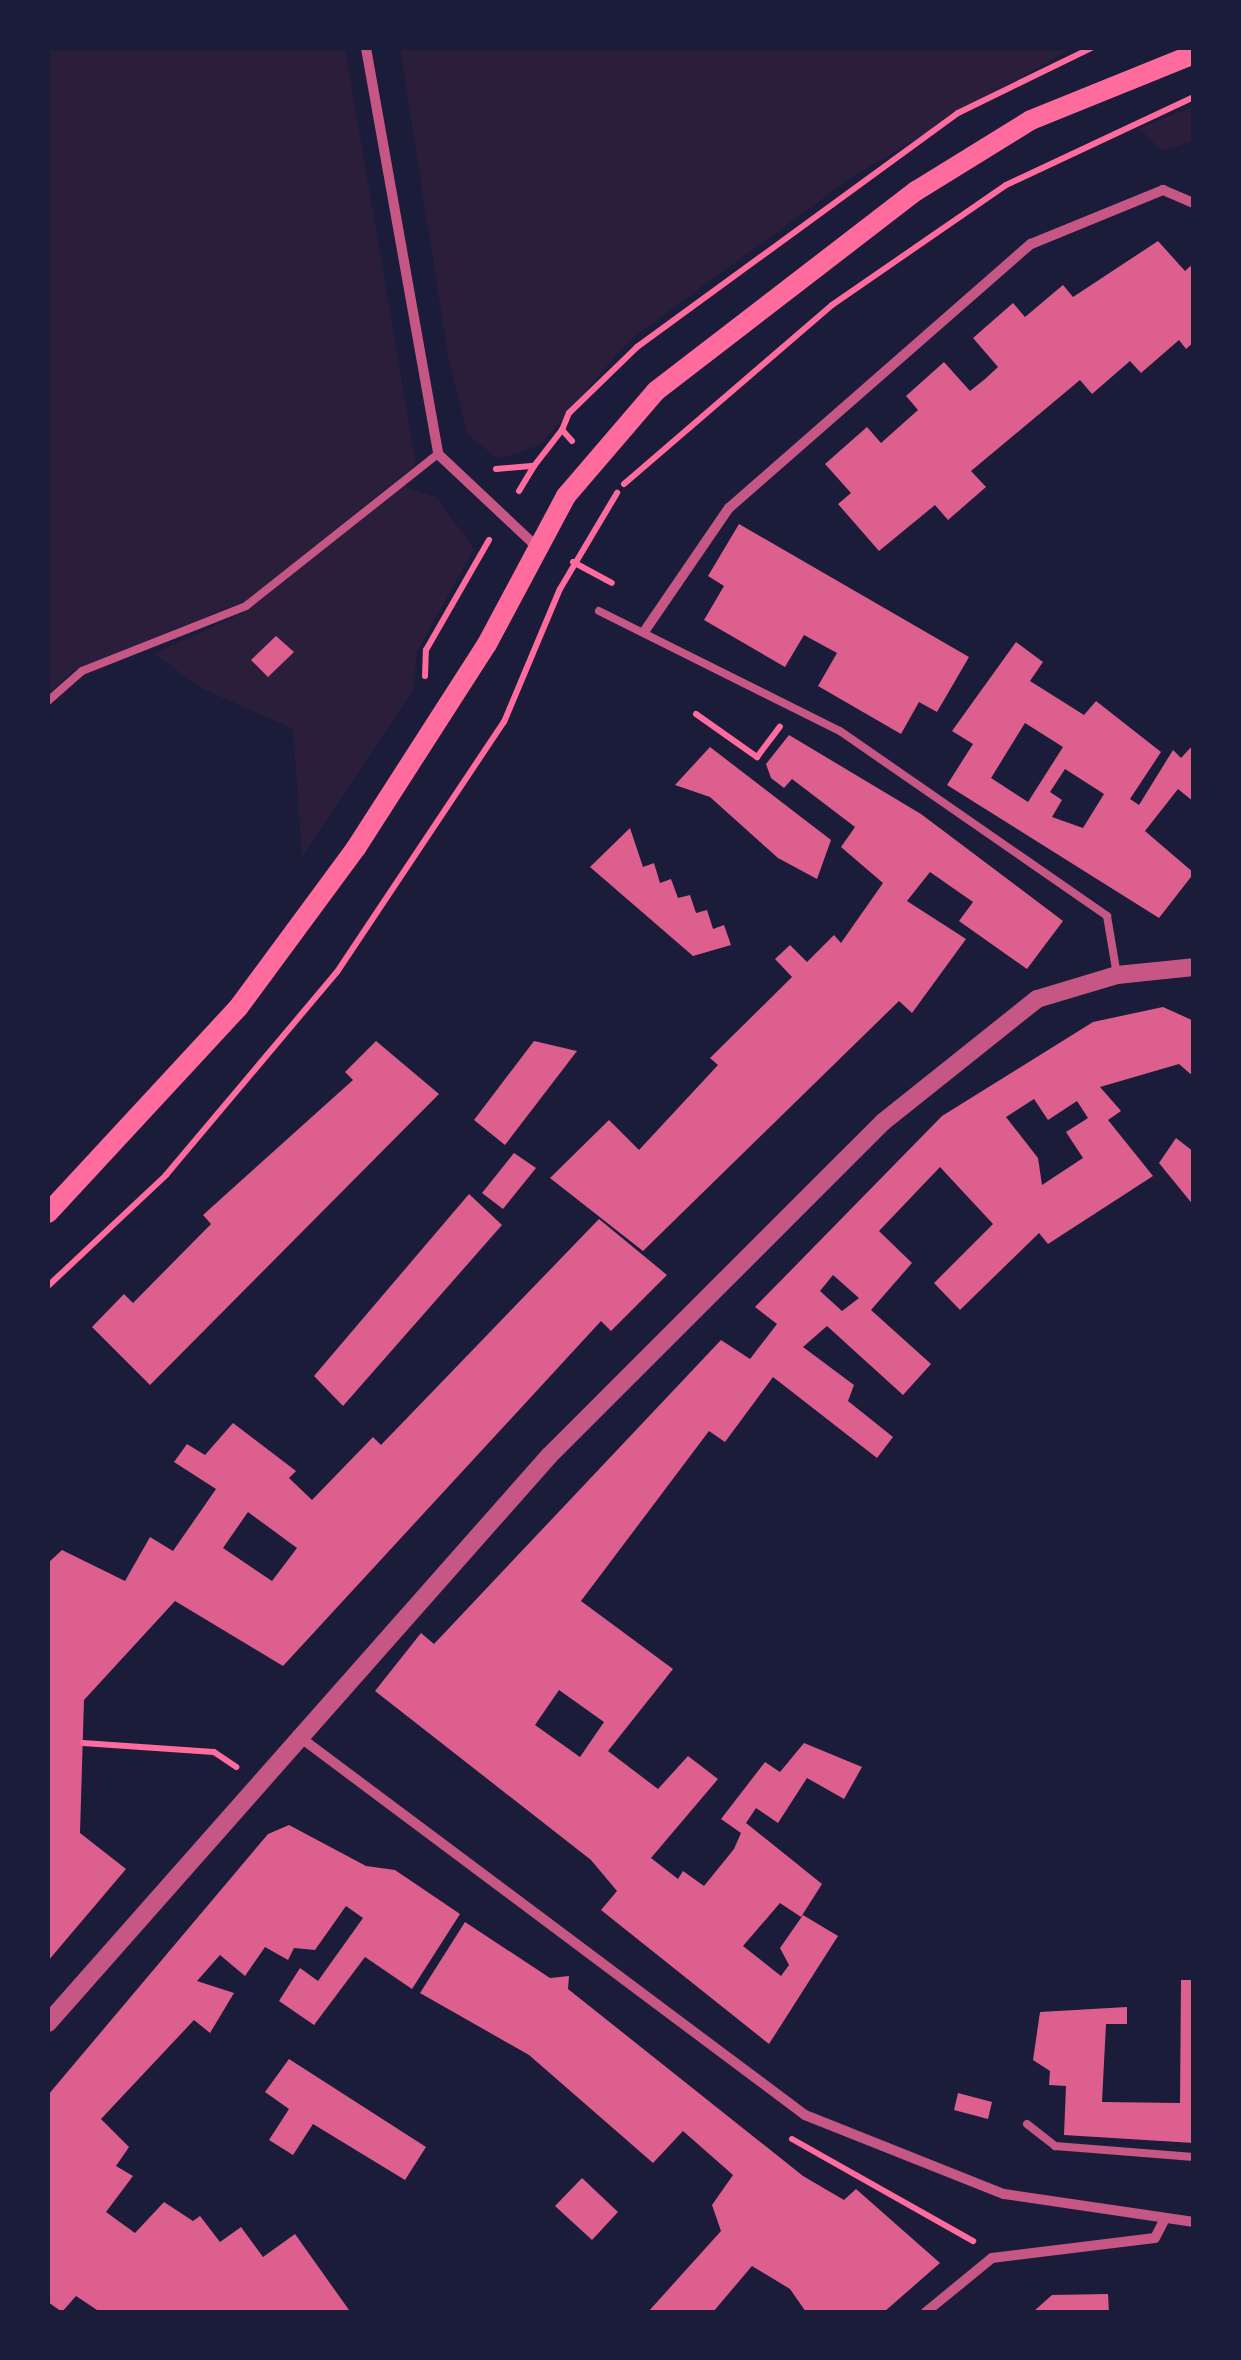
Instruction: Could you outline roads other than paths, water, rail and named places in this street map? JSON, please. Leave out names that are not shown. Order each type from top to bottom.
[{"type":"main road","points":[[48,1213],[238,1008],[424,748],[591,461],[656,391],[812,269],[1031,120],[1194,54]]},
{"type":"street","points":[[366,48],[438,454],[539,548]]},
{"type":"street","points":[[646,629],[729,508],[1030,244],[1163,190],[1194,203]]},
{"type":"street","points":[[48,2022],[296,1734],[549,1456],[883,1122],[1037,999],[1117,975],[1194,967]]},
{"type":"street","points":[[296,1734],[804,2115],[1004,2194],[1194,2222]]},
{"type":"street","points":[[926,2312],[992,2258],[1155,2238],[1164,2220]]},
{"type":"lane","points":[[48,701],[82,670],[246,606],[438,454]]},
{"type":"lane","points":[[599,611],[646,629],[796,706],[1108,916],[1117,975]]},
{"type":"lane","points":[[1027,2124],[1055,2146],[1194,2157]]}]
